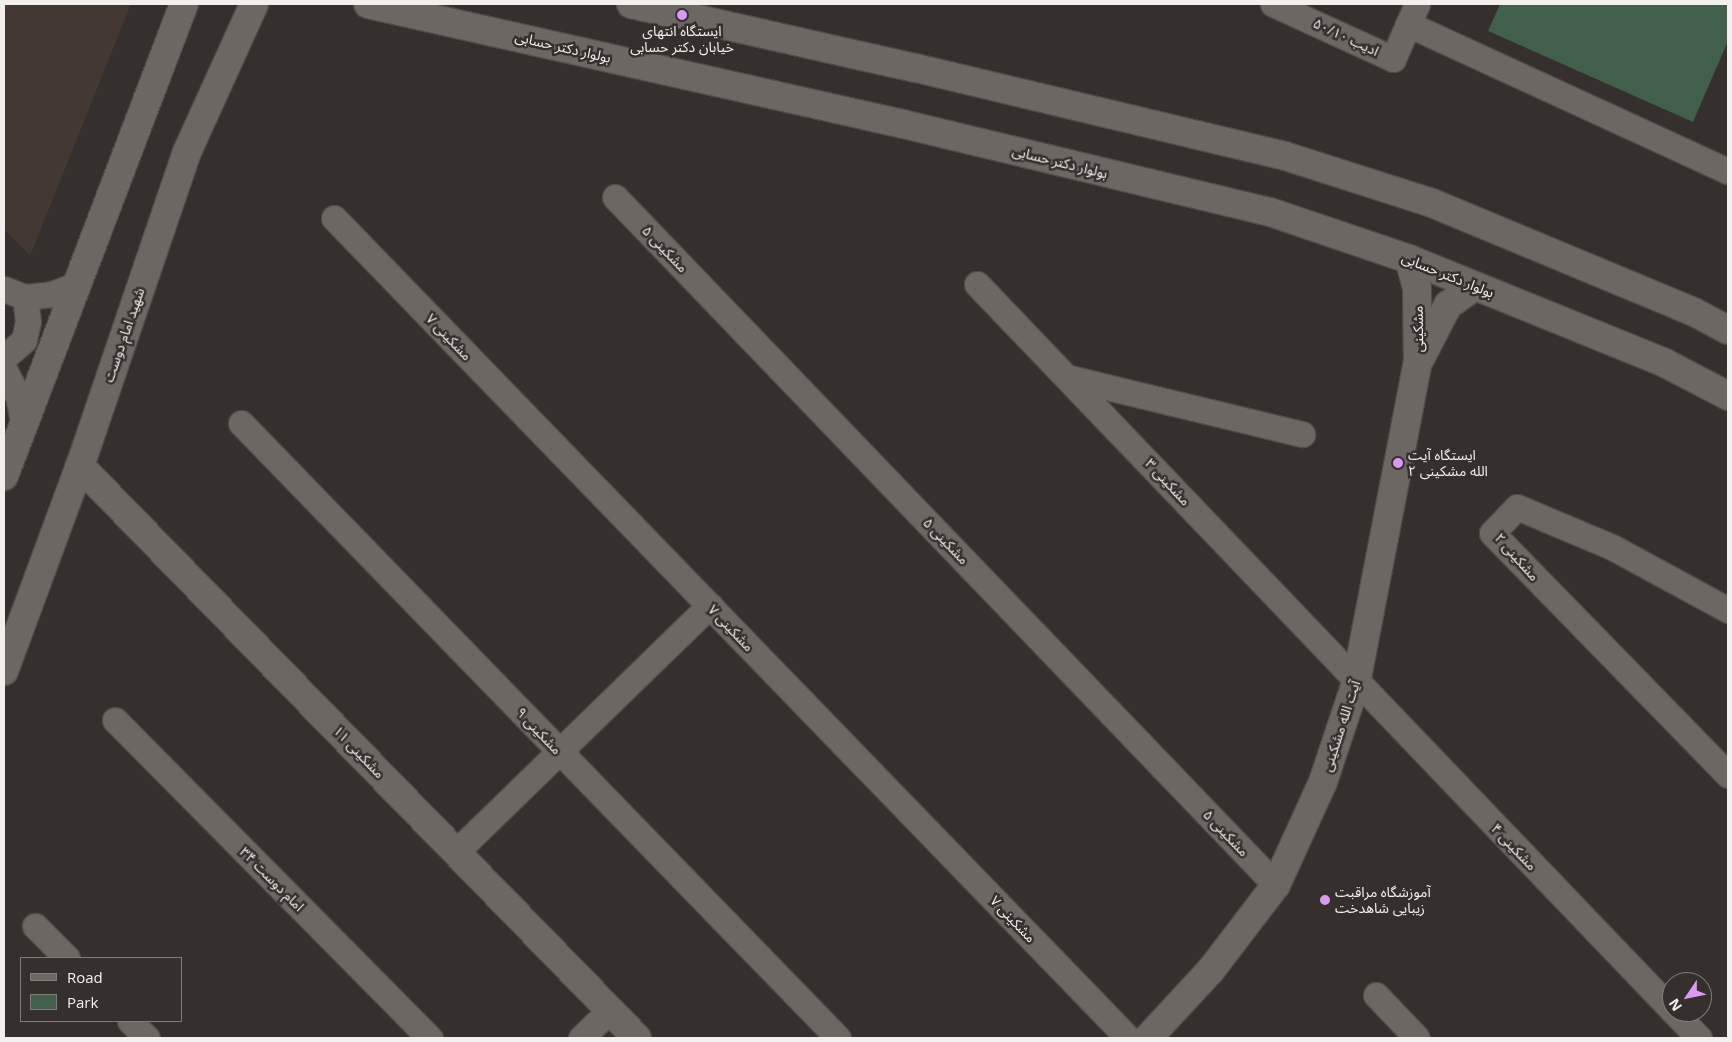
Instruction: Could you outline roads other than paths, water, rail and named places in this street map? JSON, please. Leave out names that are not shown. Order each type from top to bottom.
[{"type":"main road","points":[[4,476],[184,4]]},
{"type":"main road","name":"شهید امام دوست","points":[[4,671],[80,466],[188,152],[254,4]]},
{"type":"main road","name":"بولوار دکتر حسابی","points":[[368,4],[903,124],[1270,212],[1409,258],[1665,363],[1728,396]]},
{"type":"main road","points":[[631,4],[916,68],[1285,156],[1432,203],[1694,312],[1728,330]]},
{"type":"main road","name":"مشکینی","points":[[1409,258],[1417,288],[1418,362]]},
{"type":"main road","name":"مشکینی","points":[[1418,362],[1448,306],[1475,286]]},
{"type":"main road","name":"آیت الله مشکینی","points":[[1148,1038],[1211,970],[1276,885],[1323,782],[1356,683],[1418,362]]},
{"type":"main road","name":"مشکینی ۱۱","points":[[80,466],[637,1038]]},
{"type":"street","name":"ادیب ۵۰/۱۰","points":[[1273,4],[1393,59],[1412,14]]},
{"type":"street","points":[[1412,14],[1728,171]]},
{"type":"street","name":"مشکینی ۵","points":[[615,197],[1276,885]]},
{"type":"street","name":"مشکینی ۷","points":[[334,218],[1128,1038]]},
{"type":"street","points":[[4,354],[8,354],[24,340],[28,321],[14,293],[52,294],[78,284]]},
{"type":"street","name":"مشکینی ۳","points":[[977,284],[1070,378],[1356,683]]},
{"type":"street","points":[[4,370],[18,396],[24,422]]},
{"type":"street","points":[[1070,378],[1302,434]]},
{"type":"street","name":"مشکینی ۹","points":[[240,423],[838,1038]]},
{"type":"street","name":"مشکینی ۲","points":[[1728,610],[1612,547],[1517,507],[1492,533],[1728,776]]},
{"type":"street","points":[[456,852],[710,606]]},
{"type":"street","name":"مشکینی ۴","points":[[1356,683],[1662,1000]]},
{"type":"street","name":"امام دوست ۳۴","points":[[115,720],[430,1038]]},
{"type":"street","points":[[35,926],[66,957]]},
{"type":"street","points":[[1376,995],[1417,1038]]},
{"type":"street","points":[[581,1038],[610,1010]]},
{"type":"street","points":[[131,1022],[148,1038]]},
{"type":"street","name":"مشکینی ۴","points":[[1684,1022],[1699,1038]]},
{"type":"place","name":"ایستگاه انتهای خیابان دکتر حسابی","points":[[682,15]]},
{"type":"place","name":"ایستگاه آیت الله مشکینی ۲","points":[[1398,463]]},
{"type":"place","name":"آموزشگاه مراقبت زیبایی شاهدخت","points":[[1325,900]]}]
